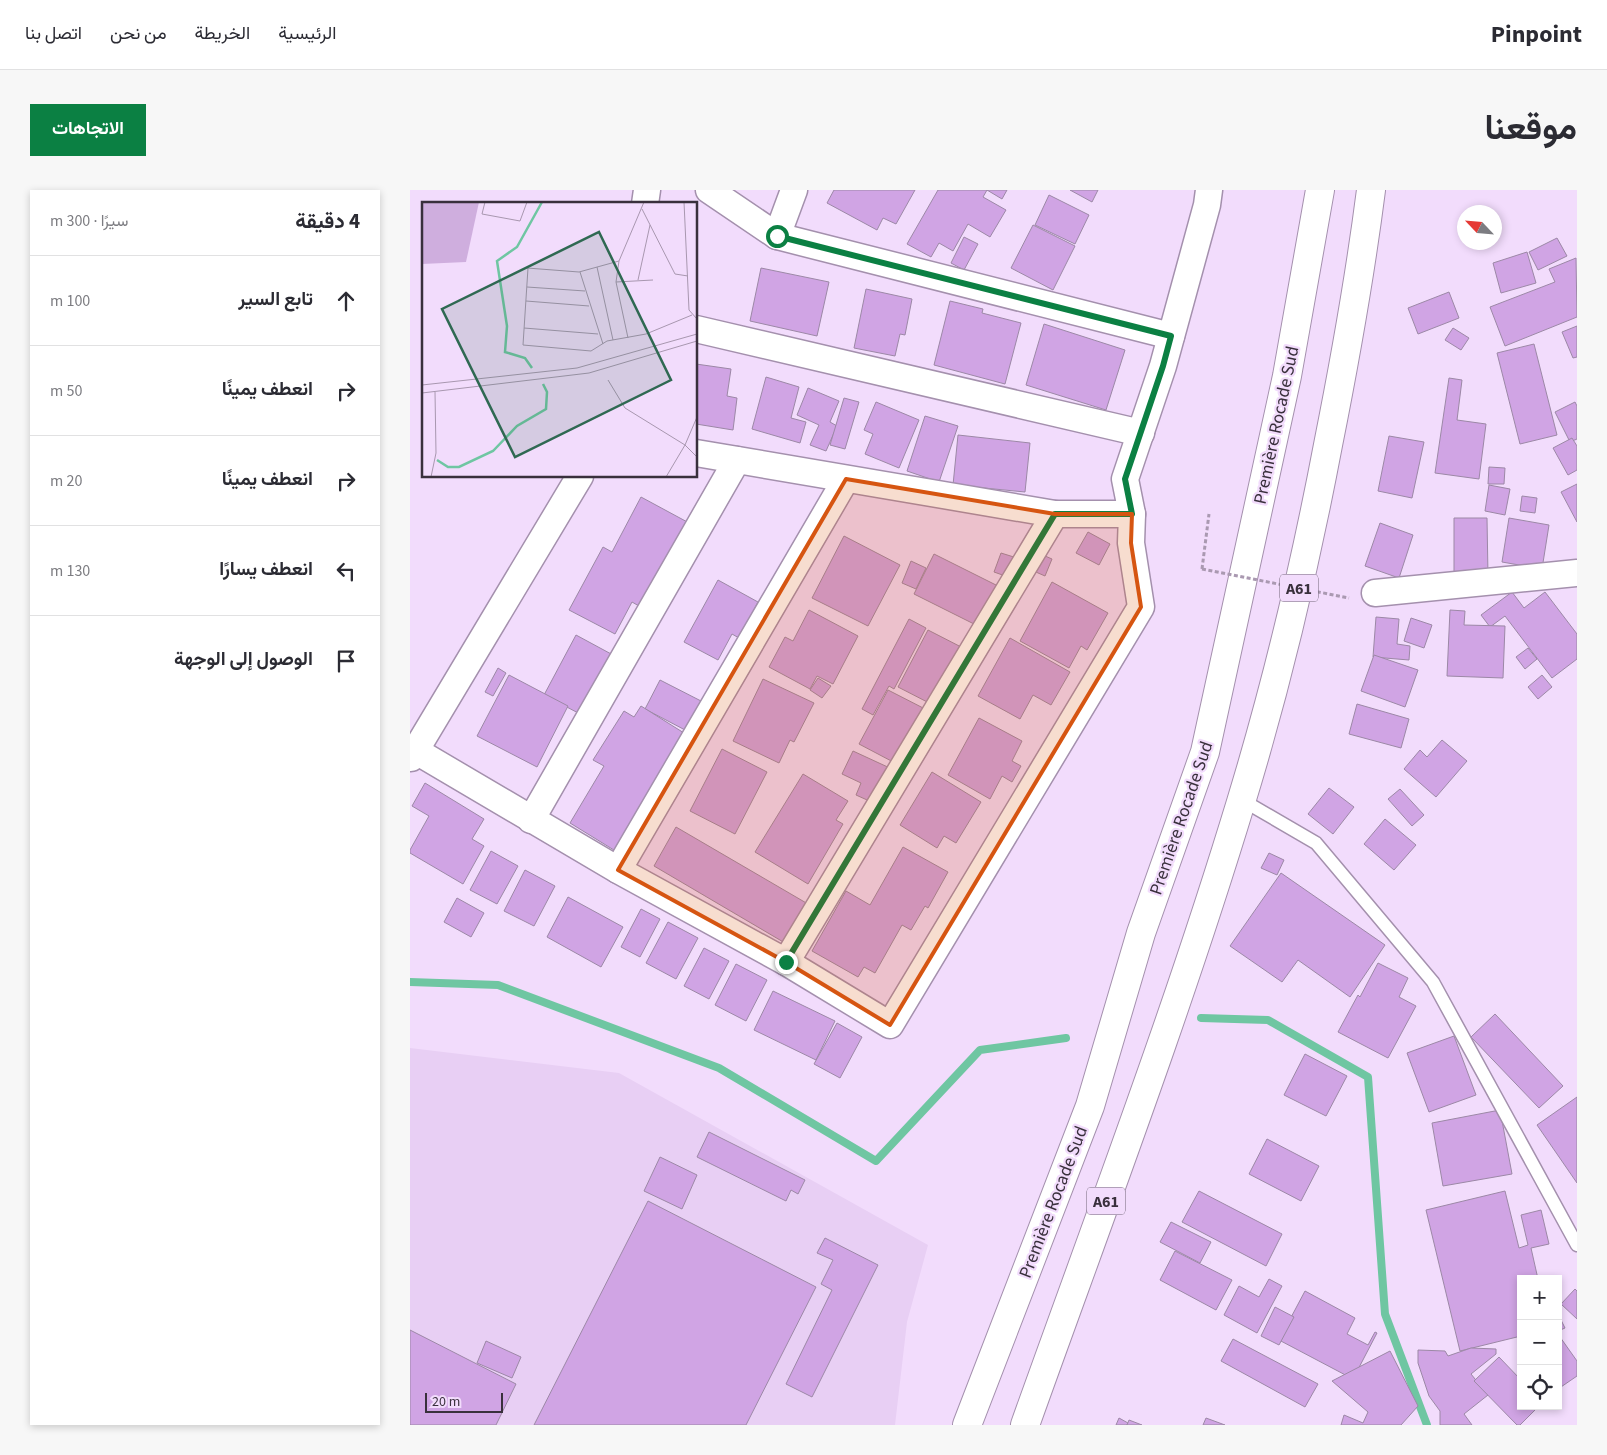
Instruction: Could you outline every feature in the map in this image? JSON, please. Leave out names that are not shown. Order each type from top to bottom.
[{"type":"highway","name":"Première Rocade Sud","points":[[966,1425],[1090,1106],[1142,934],[1205,752],[1288,376],[1320,190]]},
{"type":"highway","name":"A61","points":[[1024,1425],[1163,1039],[1211,898],[1242,800],[1273,690],[1303,572],[1350,333],[1371,190]]},
{"type":"street","points":[[709,190],[777,236],[1171,336]]},
{"type":"street","points":[[777,236],[794,190]]},
{"type":"street","points":[[579,478],[414,754],[618,870],[786,962],[890,1026],[1140,607],[1131,543],[1132,514],[1125,479],[1171,336],[1207,206],[1209,190]]},
{"type":"street","points":[[698,330],[1141,433]]},
{"type":"street","points":[[698,453],[1055,514],[1132,514]]},
{"type":"street","points":[[531,820],[737,460]]},
{"type":"street","points":[[618,870],[846,479]]},
{"type":"street","points":[[786,962],[1055,514]]},
{"type":"street","points":[[1375,593],[1577,573]]},
{"type":"lane","points":[[1242,800],[1316,843],[1433,982],[1577,1246]]},
{"type":"path","points":[[1209,514],[1202,569],[1349,598]]},
{"type":"highlighted area","points":[[846,479],[1055,514],[1132,514],[1131,543],[1141,607],[890,1025],[786,962],[618,870]]},
{"type":"shaded area","points":[[410,1048],[619,1073],[928,1245],[907,1322],[895,1425],[410,1425]]},
{"type":"building","points":[[834,190],[915,190],[896,224],[883,218],[877,230],[827,203]]},
{"type":"building","points":[[938,190],[987,190],[983,197],[1006,210],[990,237],[968,224],[953,251],[939,243],[931,257],[907,244]]},
{"type":"building","points":[[987,190],[1007,190],[1002,199]]},
{"type":"building","points":[[1070,190],[1098,190],[1092,202]]},
{"type":"building","points":[[1049,195],[1089,215],[1075,244],[1035,225]]},
{"type":"building","points":[[1033,225],[1075,246],[1053,290],[1011,268]]},
{"type":"building","points":[[964,237],[978,244],[964,270],[951,263]]},
{"type":"building","points":[[1557,238],[1567,256],[1538,270],[1529,252]]},
{"type":"building","points":[[1527,252],[1536,283],[1501,293],[1493,263]]},
{"type":"building","points":[[1576,258],[1577,317],[1505,346],[1490,307],[1555,282],[1549,269]]},
{"type":"building","points":[[761,268],[829,282],[817,336],[750,321]]},
{"type":"building","points":[[866,289],[912,299],[905,335],[900,334],[895,356],[854,348]]},
{"type":"building","points":[[1449,292],[1459,318],[1418,334],[1408,308]]},
{"type":"building","points":[[950,301],[983,309],[982,313],[1021,323],[1005,384],[934,365]]},
{"type":"building","points":[[1044,324],[1125,350],[1106,410],[1026,385]]},
{"type":"building","points":[[1577,326],[1577,357],[1573,358],[1562,332]]},
{"type":"building","points":[[1453,328],[1469,338],[1461,350],[1445,340]]},
{"type":"building","points":[[1534,344],[1557,435],[1520,444],[1497,353]]},
{"type":"building","points":[[698,364],[731,369],[727,396],[737,398],[733,430],[698,424]]},
{"type":"building","points":[[766,377],[799,387],[791,418],[806,422],[800,443],[752,429]]},
{"type":"building","points":[[1449,378],[1462,380],[1457,420],[1486,424],[1479,479],[1435,473]]},
{"type":"building","points":[[808,388],[839,401],[830,422],[837,426],[826,451],[810,445],[819,425],[797,415]]},
{"type":"building","points":[[844,398],[859,402],[845,449],[830,445]]},
{"type":"building","points":[[876,402],[919,420],[899,468],[865,454],[873,434],[864,430]]},
{"type":"building","points":[[1575,402],[1577,406],[1577,439],[1570,442],[1555,412]]},
{"type":"building","points":[[925,416],[958,426],[939,482],[907,471]]},
{"type":"building","points":[[958,435],[1030,443],[1025,492],[953,485]]},
{"type":"building","points":[[1389,436],[1424,442],[1412,498],[1378,491]]},
{"type":"building","points":[[1572,438],[1577,446],[1577,470],[1568,475],[1553,448]]},
{"type":"building","points":[[1489,467],[1505,468],[1504,484],[1488,484]]},
{"type":"building","points":[[1577,484],[1577,522],[1561,492]]},
{"type":"building","points":[[1489,485],[1510,489],[1505,515],[1485,511]]},
{"type":"building","points":[[1522,496],[1537,498],[1535,513],[1520,511]]},
{"type":"building","points":[[641,497],[691,524],[646,610],[632,602],[615,634],[569,610],[603,547],[612,552]]},
{"type":"building","points":[[1454,518],[1487,518],[1488,576],[1454,576]]},
{"type":"building","points":[[1509,518],[1549,525],[1542,569],[1502,562]]},
{"type":"building","points":[[1380,523],[1413,535],[1399,578],[1365,566]]},
{"type":"building","points":[[1088,532],[1110,544],[1099,565],[1076,553]]},
{"type":"building","points":[[844,536],[900,565],[868,626],[812,598]]},
{"type":"building","points":[[1036,552],[1052,559],[1045,576],[1029,569]]},
{"type":"building","points":[[1001,553],[1017,558],[1011,578],[994,572]]},
{"type":"building","points":[[934,554],[998,586],[978,626],[914,594]]},
{"type":"building","points":[[911,561],[926,568],[916,589],[902,583]]},
{"type":"building","points":[[718,580],[758,602],[739,638],[732,634],[718,660],[684,642]]},
{"type":"building","points":[[1052,582],[1108,613],[1087,650],[1081,646],[1069,668],[1020,641]]},
{"type":"building","points":[[1512,592],[1524,608],[1545,592],[1577,634],[1577,659],[1552,678],[1505,616],[1490,627],[1481,615]]},
{"type":"building","points":[[809,610],[858,636],[833,684],[817,676],[810,689],[769,667],[785,637],[793,641]]},
{"type":"building","points":[[1450,610],[1465,611],[1464,625],[1505,626],[1503,678],[1447,676]]},
{"type":"building","points":[[1376,617],[1399,619],[1397,644],[1410,646],[1409,660],[1373,657]]},
{"type":"building","points":[[1411,618],[1432,625],[1424,648],[1404,641]]},
{"type":"building","points":[[909,619],[926,628],[894,689],[889,686],[873,715],[862,709]]},
{"type":"building","points":[[928,630],[967,650],[937,707],[898,687]]},
{"type":"building","points":[[576,635],[613,655],[582,715],[544,695]]},
{"type":"building","points":[[1010,638],[1070,672],[1051,705],[1033,695],[1020,719],[978,696]]},
{"type":"building","points":[[1528,648],[1537,659],[1525,669],[1516,657]]},
{"type":"building","points":[[1374,655],[1418,670],[1405,707],[1361,691]]},
{"type":"building","points":[[498,668],[506,673],[493,696],[485,692]]},
{"type":"building","points":[[509,675],[568,706],[537,767],[477,736]]},
{"type":"building","points":[[1542,675],[1552,687],[1538,699],[1528,687]]},
{"type":"building","points":[[818,678],[831,686],[822,698],[810,690]]},
{"type":"building","points":[[763,679],[814,703],[794,742],[790,740],[779,763],[733,741]]},
{"type":"building","points":[[660,680],[703,702],[687,731],[645,709]]},
{"type":"building","points":[[888,690],[929,711],[897,764],[859,744]]},
{"type":"building","points":[[1357,704],[1409,719],[1401,748],[1349,734]]},
{"type":"building","points":[[641,706],[684,733],[622,855],[570,823],[604,766],[593,760],[624,711],[634,717]]},
{"type":"building","points":[[979,718],[1022,741],[1012,761],[1021,766],[1012,782],[1002,776],[990,799],[948,775]]},
{"type":"building","points":[[1442,740],[1467,761],[1436,797],[1404,769],[1420,750],[1427,757]]},
{"type":"building","points":[[722,749],[767,772],[735,834],[690,811]]},
{"type":"building","points":[[853,751],[892,769],[876,804],[856,795],[861,783],[842,774]]},
{"type":"building","points":[[932,772],[981,802],[956,843],[944,836],[937,848],[900,825]]},
{"type":"building","points":[[803,774],[848,801],[836,820],[843,824],[808,884],[755,852]]},
{"type":"building","points":[[425,783],[484,819],[472,839],[484,846],[463,884],[410,853],[429,816],[412,806]]},
{"type":"building","points":[[1329,788],[1354,807],[1333,834],[1308,814]]},
{"type":"building","points":[[1400,789],[1424,815],[1412,826],[1388,799]]},
{"type":"building","points":[[1385,819],[1416,845],[1394,870],[1364,844]]},
{"type":"building","points":[[676,827],[808,904],[785,943],[654,866]]},
{"type":"building","points":[[903,847],[948,872],[928,908],[925,906],[911,930],[902,925],[875,973],[864,967],[858,977],[812,951],[846,891],[870,905]]},
{"type":"building","points":[[491,851],[518,866],[497,904],[470,890]]},
{"type":"building","points":[[1269,853],[1284,860],[1277,875],[1261,868]]},
{"type":"building","points":[[525,870],[555,886],[534,926],[504,911]]},
{"type":"building","points":[[1281,873],[1385,945],[1350,997],[1298,960],[1282,982],[1230,946]]},
{"type":"building","points":[[568,897],[623,927],[601,967],[547,937]]},
{"type":"building","points":[[457,898],[484,913],[471,937],[444,922]]},
{"type":"building","points":[[641,909],[660,919],[640,957],[621,947]]},
{"type":"building","points":[[668,922],[698,938],[676,979],[646,963]]},
{"type":"building","points":[[704,948],[729,961],[709,999],[684,986]]},
{"type":"building","points":[[1378,963],[1408,978],[1399,997],[1416,1006],[1388,1058],[1338,1032]]},
{"type":"building","points":[[736,964],[767,980],[746,1021],[715,1005]]},
{"type":"building","points":[[773,991],[835,1021],[816,1060],[754,1030]]},
{"type":"building","points":[[1495,1014],[1563,1086],[1539,1108],[1471,1037]]},
{"type":"building","points":[[837,1023],[862,1037],[840,1078],[814,1064]]},
{"type":"building","points":[[1454,1036],[1476,1095],[1429,1112],[1407,1053]]},
{"type":"building","points":[[1305,1054],[1347,1076],[1326,1116],[1284,1095]]},
{"type":"building","points":[[1577,1097],[1577,1183],[1537,1125]]},
{"type":"building","points":[[1500,1110],[1512,1174],[1443,1186],[1432,1123]]},
{"type":"building","points":[[709,1132],[805,1180],[798,1194],[791,1190],[786,1201],[697,1157]]},
{"type":"building","points":[[1267,1139],[1319,1166],[1301,1201],[1249,1174]]},
{"type":"building","points":[[660,1157],[697,1175],[682,1209],[644,1191]]},
{"type":"building","points":[[1199,1191],[1282,1234],[1266,1266],[1182,1222]]},
{"type":"building","points":[[1505,1191],[1519,1248],[1528,1245],[1521,1215],[1541,1210],[1549,1244],[1531,1248],[1537,1275],[1517,1275],[1517,1337],[1460,1351],[1426,1210]]},
{"type":"building","points":[[648,1201],[816,1287],[746,1425],[534,1425]]},
{"type":"building","points":[[1171,1222],[1211,1242],[1200,1263],[1160,1242]]},
{"type":"building","points":[[825,1238],[878,1265],[812,1397],[786,1384],[832,1290],[821,1284],[833,1260],[817,1253]]},
{"type":"building","points":[[1175,1251],[1232,1280],[1216,1310],[1160,1280]]},
{"type":"building","points":[[1269,1279],[1282,1286],[1257,1333],[1224,1315],[1239,1286],[1259,1297]]},
{"type":"building","points":[[1575,1289],[1577,1291],[1577,1319],[1562,1305]]},
{"type":"building","points":[[1305,1291],[1355,1318],[1347,1334],[1368,1345],[1375,1332],[1377,1333],[1353,1379],[1279,1340]]},
{"type":"building","points":[[1275,1307],[1294,1317],[1279,1345],[1261,1336]]},
{"type":"building","points":[[410,1330],[516,1384],[496,1425],[410,1425]]},
{"type":"building","points":[[1233,1339],[1318,1384],[1305,1407],[1221,1361]]},
{"type":"building","points":[[1562,1340],[1577,1361],[1577,1376],[1562,1386]]},
{"type":"building","points":[[486,1341],[521,1357],[512,1378],[477,1363]]},
{"type":"building","points":[[1471,1348],[1496,1349],[1496,1354],[1471,1374],[1488,1395],[1464,1414],[1472,1425],[1440,1425],[1440,1411],[1429,1396],[1418,1363],[1418,1350],[1445,1351],[1448,1356]]},
{"type":"building","points":[[1390,1351],[1418,1406],[1401,1425],[1341,1425],[1344,1415],[1363,1423],[1368,1412],[1332,1381]]},
{"type":"building","points":[[1499,1357],[1517,1376],[1517,1410],[1535,1410],[1520,1425],[1517,1425],[1474,1381]]},
{"type":"building","points":[[1119,1418],[1128,1423],[1127,1425],[1116,1425]]},
{"type":"building","points":[[1206,1418],[1225,1425],[1203,1425]]},
{"type":"building","points":[[1129,1420],[1142,1425],[1127,1425]]},
{"type":"waterway","points":[[410,982],[498,985],[719,1068],[876,1161],[980,1050],[1066,1038]]},
{"type":"waterway","points":[[1201,1018],[1268,1020],[1368,1077],[1385,1314],[1427,1425]]},
{"type":"route","points":[[777,236],[1171,336],[1163,366],[1125,479],[1132,514],[1055,514],[786,962]]}]
